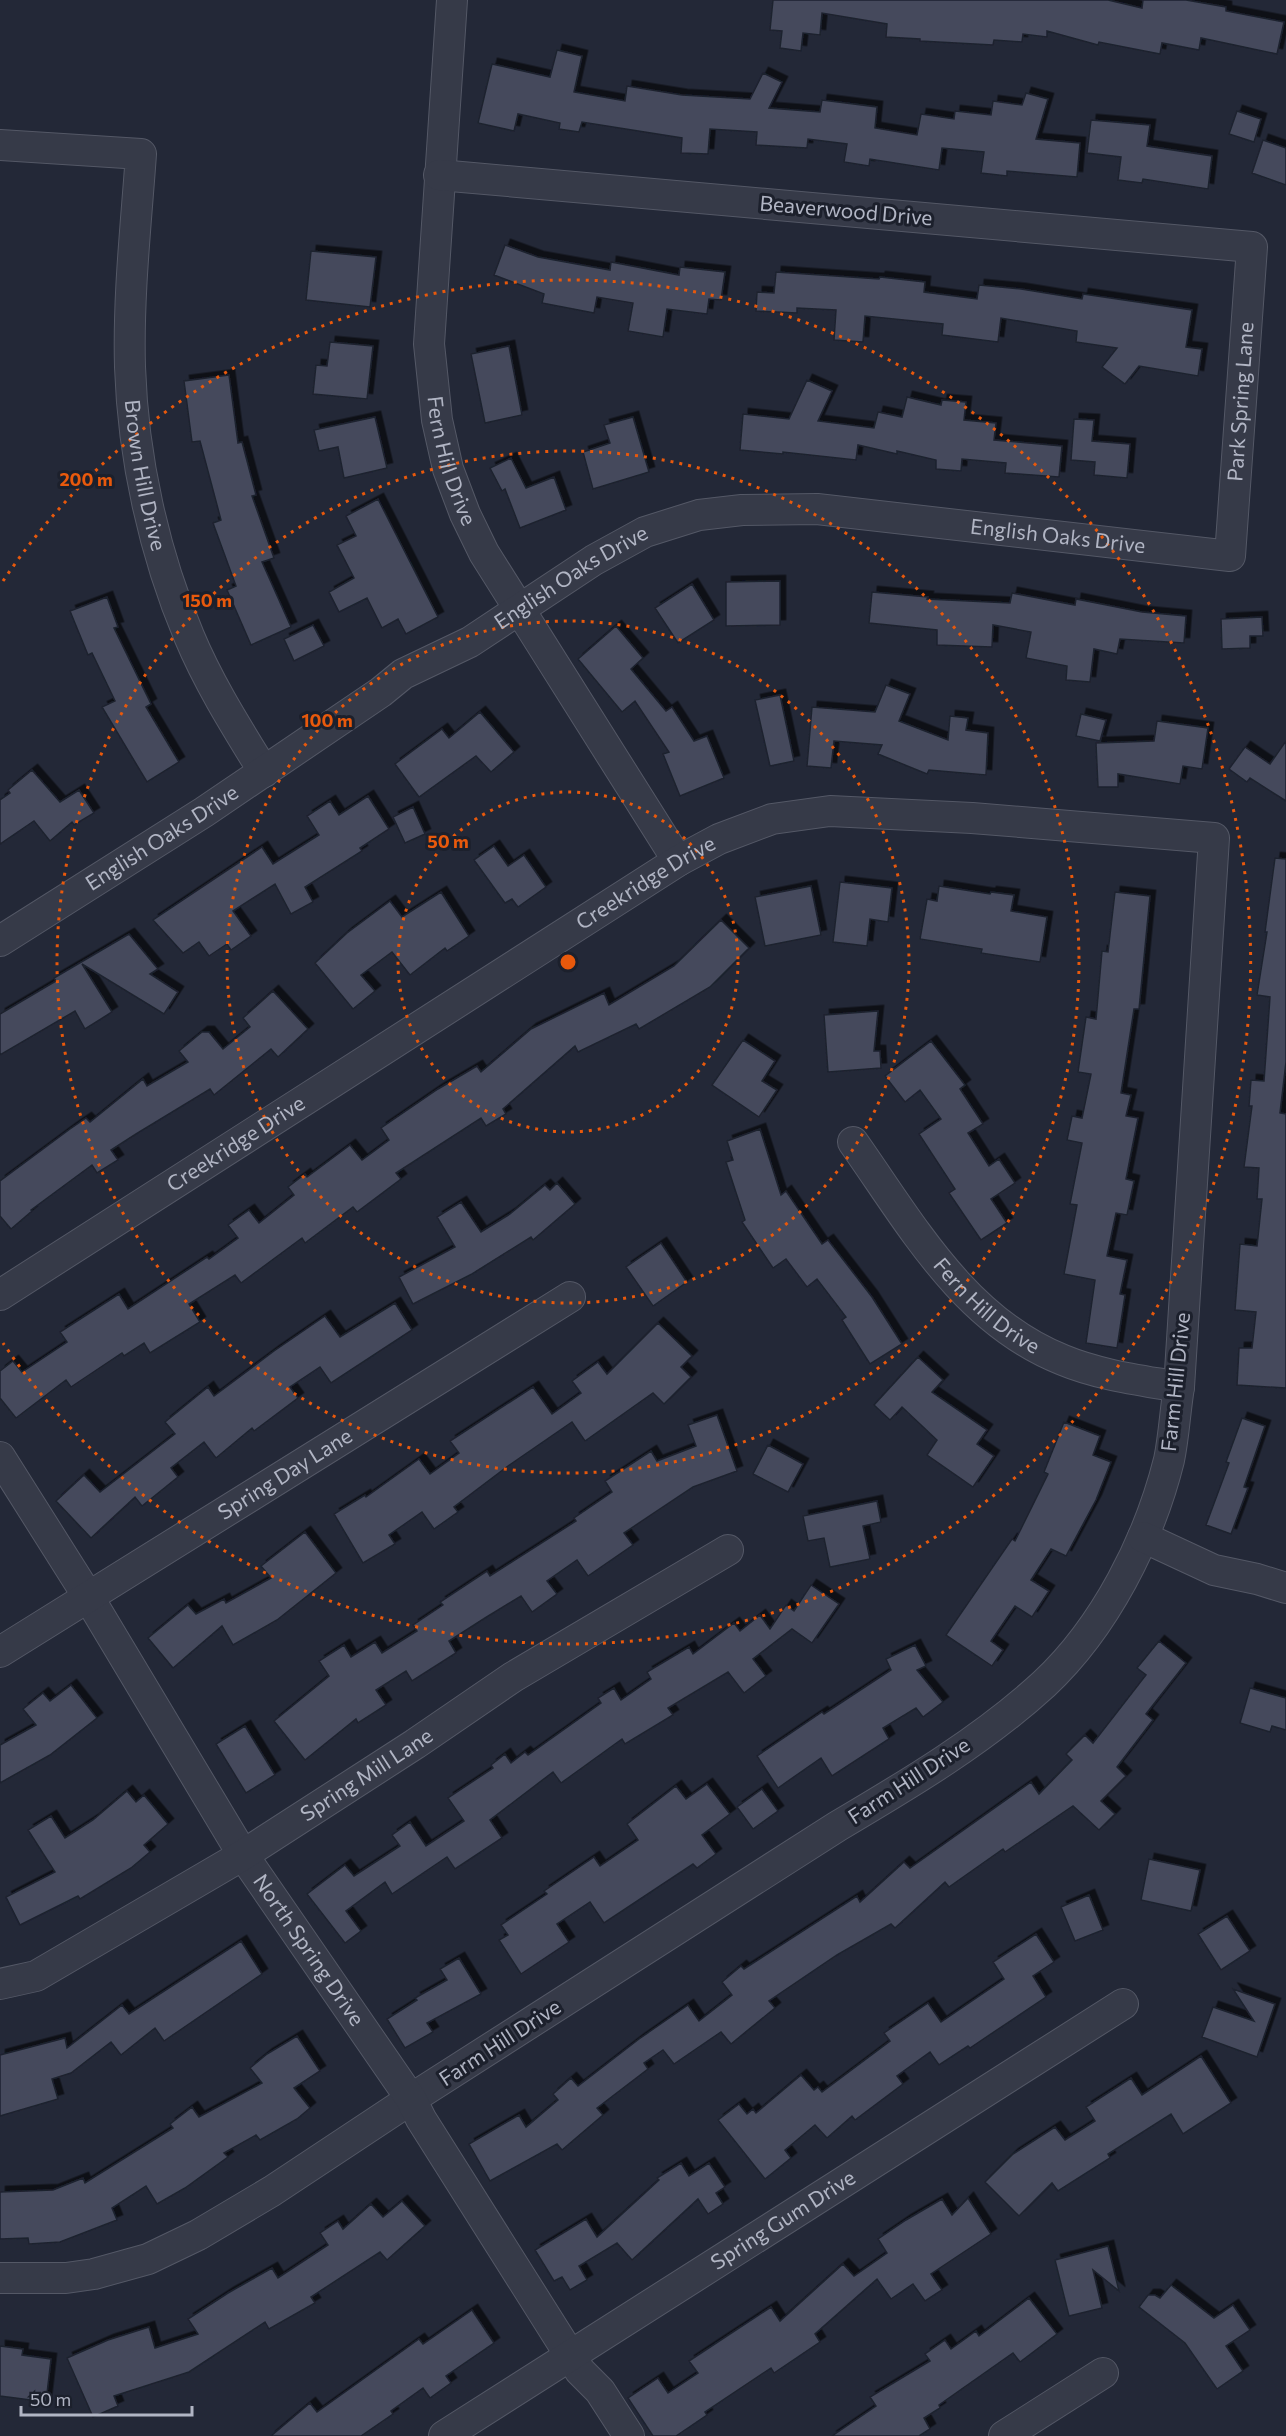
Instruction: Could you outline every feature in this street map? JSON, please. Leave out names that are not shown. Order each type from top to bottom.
[{"type":"street","name":"Fern Hill Drive","points":[[452,0],[429,344],[437,420],[448,469],[465,514],[484,553],[678,861]]},
{"type":"street","name":"Brown Hill Drive","points":[[0,145],[141,154],[131,304],[130,367],[135,431],[146,493],[160,552],[189,636],[215,689],[264,772]]},
{"type":"street","name":"Beaverwood Drive","points":[[440,175],[1252,247]]},
{"type":"street","name":"Park Spring Lane","points":[[1230,556],[1252,247]]},
{"type":"street","name":"English Oaks Drive","points":[[0,941],[204,812],[381,692],[403,674],[470,642],[594,560],[645,532],[699,515],[742,510],[817,509],[1230,556]]},
{"type":"street","name":"Creekridge Drive","points":[[0,1295],[678,861],[719,839],[772,819],[830,811],[972,818],[1214,838]]},
{"type":"street","name":"Farm Hill Drive","points":[[0,2278],[66,2278],[94,2274],[148,2259],[198,2235],[262,2197],[838,1826],[901,1789],[1005,1717],[1046,1682],[1077,1648],[1123,1581],[1156,1506],[1169,1458],[1179,1387],[1214,838]]},
{"type":"street","name":"Fern Hill Drive","points":[[853,1142],[956,1285],[986,1314],[1021,1339],[1062,1360],[1105,1373],[1179,1387]]},
{"type":"street","name":"Spring Day Lane","points":[[0,1652],[570,1297]]},
{"type":"street","name":"North Spring Drive","points":[[0,1457],[89,1598],[243,1855],[411,2099],[427,2129],[580,2372],[600,2391],[629,2436]]},
{"type":"street","points":[[1143,1537],[1214,1570],[1286,1588]]},
{"type":"street","name":"Spring Mill Lane","points":[[0,1984],[36,1976],[243,1855],[415,1744],[513,1677],[728,1550]]},
{"type":"street","name":"Spring Gum Drive","points":[[444,2436],[1123,2004]]},
{"type":"street","points":[[1004,2436],[1103,2373]]},
{"type":"building","points":[[773,0],[1108,0],[1142,8],[1143,0],[1186,0],[1226,7],[1226,11],[1284,22],[1277,54],[1201,38],[1199,50],[1162,43],[1160,54],[1099,42],[1098,45],[1047,31],[1047,37],[1023,34],[1022,42],[994,40],[993,45],[886,37],[887,24],[822,13],[820,35],[803,33],[801,51],[780,48],[782,31],[770,30]]},
{"type":"building","points":[[557,50],[582,56],[574,92],[625,101],[627,86],[682,95],[750,99],[763,73],[782,82],[769,108],[820,112],[822,100],[877,107],[875,128],[917,135],[921,114],[954,119],[955,111],[991,115],[993,101],[1022,105],[1026,93],[1048,99],[1036,139],[1080,143],[1077,177],[1007,171],[1007,176],[981,173],[984,152],[942,148],[939,170],[870,159],[869,166],[844,162],[847,144],[808,139],[807,148],[756,145],[757,132],[710,129],[708,154],[681,153],[682,138],[582,122],[579,132],[559,129],[560,123],[518,114],[514,131],[478,123],[492,64],[550,77]]},
{"type":"building","points":[[1237,111],[1261,119],[1254,142],[1229,134]]},
{"type":"building","points":[[1091,120],[1150,125],[1147,146],[1212,156],[1208,189],[1143,179],[1142,183],[1118,180],[1121,157],[1087,153]]},
{"type":"building","points":[[1263,140],[1286,148],[1286,185],[1252,173]]},
{"type":"building","points":[[505,245],[538,257],[610,270],[611,262],[679,275],[680,267],[725,272],[721,300],[709,299],[707,314],[667,309],[663,337],[628,331],[633,303],[597,297],[594,313],[542,303],[544,294],[494,275]]},
{"type":"building","points":[[311,251],[376,257],[370,307],[306,300]]},
{"type":"building","points":[[776,272],[879,279],[880,277],[925,282],[924,292],[977,299],[979,285],[1082,299],[1083,294],[1192,310],[1186,347],[1202,349],[1198,376],[1139,366],[1125,384],[1102,367],[1117,348],[1076,342],[1077,331],[1001,318],[998,342],[942,335],[943,324],[865,316],[863,342],[834,340],[836,310],[797,308],[797,313],[756,311],[757,292],[774,293]]},
{"type":"building","points":[[330,342],[373,346],[367,399],[313,394],[316,365],[327,366]]},
{"type":"building","points":[[509,346],[522,415],[485,423],[471,354]]},
{"type":"building","points":[[229,375],[238,443],[242,442],[256,495],[252,496],[274,558],[262,562],[291,627],[251,645],[227,590],[236,586],[213,523],[221,520],[200,441],[192,442],[184,381]]},
{"type":"building","points":[[807,380],[832,391],[818,421],[874,428],[878,412],[902,417],[907,397],[941,405],[942,400],[966,402],[964,420],[996,423],[994,440],[1062,446],[1059,477],[1005,473],[1006,463],[962,459],[961,471],[936,469],[936,460],[858,445],[856,460],[740,450],[743,414],[789,419]]},
{"type":"building","points":[[375,417],[387,468],[344,478],[338,447],[319,451],[314,430]]},
{"type":"building","points":[[633,417],[649,472],[593,489],[583,452],[610,443],[604,425]]},
{"type":"building","points":[[1074,419],[1094,420],[1092,441],[1130,444],[1127,478],[1094,475],[1095,462],[1071,460]]},
{"type":"building","points":[[511,458],[526,488],[554,477],[566,510],[520,528],[505,489],[502,491],[490,468]]},
{"type":"building","points":[[378,499],[438,617],[406,634],[398,619],[382,628],[367,598],[339,612],[329,592],[354,578],[337,545],[356,536],[346,516]]},
{"type":"building","points":[[780,581],[780,625],[726,626],[726,582]]},
{"type":"building","points":[[692,584],[714,620],[678,643],[655,608]]},
{"type":"building","points":[[872,592],[928,597],[927,599],[1010,603],[1012,593],[1075,605],[1076,599],[1142,612],[1186,616],[1184,643],[1120,639],[1117,654],[1094,649],[1090,682],[1066,680],[1067,666],[1026,658],[1031,632],[993,625],[992,647],[937,645],[937,630],[869,623]]},
{"type":"building","points":[[107,597],[118,627],[114,628],[151,704],[146,707],[179,762],[147,782],[102,707],[115,701],[92,653],[88,655],[70,611]]},
{"type":"building","points":[[1262,617],[1263,636],[1250,636],[1250,648],[1222,649],[1221,619]]},
{"type":"building","points":[[313,625],[324,646],[294,661],[284,639]]},
{"type":"building","points":[[616,626],[643,658],[631,669],[666,711],[672,707],[694,741],[707,736],[724,778],[680,796],[663,754],[669,752],[635,701],[622,712],[578,659]]},
{"type":"building","points":[[886,685],[910,694],[899,721],[948,740],[950,716],[968,718],[966,730],[988,733],[986,775],[929,770],[927,774],[878,754],[882,745],[834,741],[831,768],[807,766],[812,707],[875,712]]},
{"type":"building","points":[[780,695],[794,761],[770,766],[755,700]]},
{"type":"building","points":[[480,712],[514,752],[491,772],[476,756],[419,797],[395,764],[442,729],[449,738]]},
{"type":"building","points":[[1081,714],[1106,720],[1100,741],[1076,736]]},
{"type":"building","points":[[1157,721],[1208,728],[1202,769],[1183,766],[1180,784],[1118,774],[1118,787],[1098,787],[1096,743],[1154,741]]},
{"type":"building","points":[[1286,741],[1286,801],[1250,778],[1247,782],[1229,769],[1245,747],[1270,764]]},
{"type":"building","points":[[32,770],[60,802],[79,790],[94,813],[74,825],[72,822],[50,841],[34,821],[0,844],[0,800],[10,793],[8,790]]},
{"type":"building","points":[[368,796],[389,829],[360,848],[362,851],[305,887],[313,902],[291,914],[275,884],[233,911],[251,936],[231,950],[227,944],[209,956],[199,942],[183,953],[153,920],[262,847],[273,864],[319,835],[307,816],[330,801],[339,815]]},
{"type":"building","points":[[413,807],[425,834],[405,843],[393,817]]},
{"type":"building","points":[[494,846],[508,866],[524,855],[546,887],[518,907],[512,899],[505,903],[474,860]]},
{"type":"building","points":[[1275,858],[1286,859],[1286,1062],[1280,1113],[1286,1114],[1286,1388],[1237,1385],[1239,1348],[1252,1348],[1256,1312],[1235,1310],[1240,1244],[1257,1246],[1262,1199],[1257,1199],[1259,1168],[1244,1167],[1252,1106],[1249,1106],[1251,1080],[1264,1081],[1270,997],[1257,995]]},
{"type":"building","points":[[840,882],[892,888],[888,922],[870,919],[867,946],[833,942]]},
{"type":"building","points":[[811,886],[821,935],[765,946],[755,897]]},
{"type":"building","points":[[939,886],[990,894],[991,892],[1014,895],[1011,911],[1047,917],[1040,962],[981,953],[982,949],[920,939],[927,899],[937,901]]},
{"type":"building","points":[[441,892],[469,936],[447,951],[445,948],[410,975],[392,952],[361,975],[375,991],[353,1009],[315,963],[347,933],[390,901],[402,917]]},
{"type":"building","points":[[1115,892],[1150,896],[1139,1009],[1134,1009],[1121,1093],[1131,1095],[1126,1116],[1138,1118],[1126,1179],[1134,1181],[1127,1215],[1116,1213],[1107,1256],[1127,1260],[1120,1294],[1125,1295],[1117,1348],[1086,1343],[1095,1280],[1064,1274],[1077,1205],[1070,1204],[1082,1143],[1067,1140],[1072,1116],[1082,1118],[1091,1074],[1078,1072],[1086,1017],[1096,1019],[1102,951],[1108,952]]},
{"type":"building","points":[[721,920],[749,948],[710,987],[639,1029],[636,1024],[578,1052],[575,1046],[503,1109],[506,1114],[486,1126],[481,1118],[396,1173],[401,1179],[357,1212],[353,1207],[305,1243],[302,1238],[241,1283],[235,1275],[189,1304],[200,1322],[150,1353],[144,1343],[124,1356],[122,1353],[71,1387],[66,1380],[16,1418],[0,1398],[0,1371],[13,1361],[22,1372],[67,1342],[60,1332],[119,1294],[128,1309],[207,1257],[209,1259],[238,1238],[228,1225],[249,1210],[259,1223],[294,1195],[288,1187],[305,1174],[307,1177],[350,1145],[362,1160],[389,1140],[381,1128],[438,1089],[477,1066],[481,1072],[531,1029],[604,993],[609,1005],[674,966]]},
{"type":"building","points":[[129,934],[158,969],[150,974],[178,992],[164,1014],[82,964],[112,1012],[85,1029],[75,1011],[0,1055],[0,1014],[56,981],[54,978]]},
{"type":"building","points":[[273,991],[308,1029],[278,1057],[271,1049],[214,1095],[210,1089],[111,1150],[118,1160],[97,1173],[92,1165],[31,1210],[11,1229],[0,1216],[0,1181],[86,1118],[90,1122],[143,1079],[147,1086],[188,1062],[179,1051],[202,1032],[209,1032],[223,1049],[250,1027],[243,1018]]},
{"type":"building","points":[[878,1011],[874,1051],[880,1051],[881,1068],[828,1072],[824,1015]]},
{"type":"building","points":[[743,1040],[775,1061],[762,1081],[777,1090],[759,1117],[712,1085]]},
{"type":"building","points":[[931,1041],[965,1085],[960,1089],[983,1124],[968,1133],[989,1166],[999,1159],[1015,1183],[991,1199],[1007,1223],[981,1240],[949,1193],[955,1189],[919,1134],[941,1119],[920,1090],[905,1102],[885,1076]]},
{"type":"building","points":[[760,1129],[781,1195],[786,1191],[822,1244],[828,1240],[872,1297],[902,1344],[870,1364],[842,1320],[846,1317],[817,1279],[807,1287],[786,1259],[773,1268],[742,1222],[745,1220],[726,1162],[733,1160],[727,1141]]},
{"type":"building","points":[[557,1183],[575,1204],[533,1240],[531,1237],[472,1274],[413,1304],[399,1277],[455,1247],[437,1217],[461,1202],[481,1232],[510,1214],[545,1185],[550,1190]]},
{"type":"building","points":[[661,1243],[687,1282],[653,1306],[626,1267]]},
{"type":"building","points":[[395,1303],[412,1330],[331,1383],[320,1367],[290,1387],[298,1398],[254,1431],[252,1428],[216,1458],[204,1442],[171,1468],[178,1477],[142,1506],[135,1497],[91,1538],[56,1501],[84,1475],[100,1492],[175,1434],[165,1422],[208,1387],[214,1396],[325,1316],[340,1337]]},
{"type":"building","points":[[658,1323],[692,1356],[681,1367],[691,1377],[664,1404],[653,1393],[585,1441],[572,1422],[454,1507],[458,1512],[434,1529],[422,1512],[389,1535],[395,1544],[363,1563],[334,1514],[365,1495],[366,1497],[419,1459],[430,1474],[459,1453],[450,1441],[533,1387],[552,1414],[581,1393],[572,1381],[598,1362],[607,1374]]},
{"type":"building","points":[[918,1357],[943,1380],[932,1392],[987,1430],[977,1444],[994,1456],[973,1487],[927,1455],[937,1440],[902,1407],[890,1420],[874,1405]]},
{"type":"building","points":[[717,1415],[737,1471],[693,1487],[624,1533],[633,1545],[588,1576],[577,1560],[547,1581],[557,1594],[532,1612],[521,1596],[449,1641],[456,1653],[412,1681],[406,1671],[376,1690],[386,1705],[358,1723],[356,1719],[305,1760],[274,1721],[329,1676],[319,1661],[344,1645],[351,1657],[375,1642],[382,1653],[417,1631],[413,1625],[443,1605],[440,1602],[487,1571],[490,1576],[576,1521],[574,1518],[612,1492],[605,1481],[651,1451],[657,1461],[696,1446],[688,1425]]},
{"type":"building","points":[[1242,1418],[1265,1426],[1244,1487],[1248,1488],[1231,1534],[1206,1525],[1229,1463],[1226,1462]]},
{"type":"building","points":[[1064,1422],[1100,1436],[1093,1455],[1111,1462],[1096,1500],[1066,1556],[1051,1549],[1031,1580],[1049,1591],[1032,1617],[1015,1606],[991,1641],[1003,1650],[992,1666],[946,1635],[1012,1539],[1015,1541],[1048,1474],[1044,1472]]},
{"type":"building","points":[[768,1445],[803,1464],[788,1492],[753,1474]]},
{"type":"building","points":[[877,1501],[881,1522],[863,1526],[870,1559],[830,1567],[824,1538],[808,1541],[803,1516]]},
{"type":"building","points":[[305,1532],[336,1573],[277,1620],[233,1645],[222,1626],[173,1668],[148,1638],[188,1605],[196,1614],[224,1599],[226,1603],[271,1578],[261,1566]]},
{"type":"building","points":[[811,1585],[839,1604],[812,1643],[792,1629],[753,1659],[766,1676],[744,1693],[728,1672],[668,1708],[673,1715],[625,1744],[622,1739],[561,1783],[553,1772],[490,1820],[502,1838],[455,1869],[447,1857],[392,1894],[385,1882],[346,1911],[361,1931],[345,1943],[307,1894],[345,1865],[354,1876],[400,1846],[392,1835],[410,1822],[426,1846],[464,1821],[448,1798],[493,1768],[491,1765],[505,1754],[511,1763],[525,1752],[528,1755],[601,1703],[598,1698],[614,1688],[621,1700],[651,1679],[647,1672],[689,1647],[693,1654],[734,1623],[740,1631],[760,1615],[770,1629],[786,1605],[794,1611]]},
{"type":"building","points":[[1159,1641],[1186,1663],[1146,1714],[1153,1720],[1117,1767],[1126,1776],[1101,1801],[1115,1814],[1099,1830],[1073,1806],[1005,1852],[1003,1849],[949,1887],[945,1882],[895,1928],[891,1924],[837,1955],[769,2001],[775,2008],[731,2044],[721,2032],[674,2064],[663,2050],[644,2063],[648,2069],[597,2108],[603,2115],[562,2150],[557,2144],[490,2181],[469,2144],[519,2115],[526,2127],[558,2100],[553,2094],[571,2078],[578,2086],[688,2005],[699,2021],[732,1995],[722,1982],[741,1966],[744,1969],[857,1896],[860,1902],[904,1862],[910,1868],[1031,1782],[1039,1794],[1072,1760],[1066,1754],[1085,1735],[1093,1743],[1146,1675],[1137,1668]]},
{"type":"building","points":[[915,1645],[926,1666],[917,1670],[943,1702],[923,1717],[916,1708],[883,1728],[889,1739],[832,1776],[821,1758],[778,1788],[757,1756],[822,1712],[824,1714],[891,1670],[886,1659]]},
{"type":"building","points":[[71,1685],[97,1718],[50,1755],[0,1783],[0,1745],[36,1725],[23,1709],[43,1693],[50,1701]]},
{"type":"building","points":[[1250,1688],[1286,1698],[1286,1730],[1272,1726],[1270,1732],[1240,1723]]},
{"type":"building","points":[[245,1726],[275,1775],[246,1793],[216,1744]]},
{"type":"building","points":[[707,1784],[730,1814],[702,1835],[716,1854],[697,1868],[693,1864],[604,1923],[590,1902],[557,1924],[569,1942],[521,1974],[499,1940],[508,1935],[501,1925],[547,1894],[544,1891],[594,1857],[600,1866],[638,1840],[627,1824],[676,1786],[686,1799]]},
{"type":"building","points":[[762,1789],[778,1811],[753,1829],[737,1807]]},
{"type":"building","points":[[127,1791],[136,1802],[144,1795],[168,1824],[144,1845],[150,1852],[131,1868],[80,1899],[78,1896],[20,1925],[6,1897],[55,1872],[28,1830],[51,1816],[65,1838],[93,1820]]},
{"type":"building","points":[[1149,1859],[1200,1870],[1191,1911],[1141,1900]]},
{"type":"building","points":[[1089,1895],[1103,1930],[1075,1941],[1061,1907]]},
{"type":"building","points":[[1227,1916],[1250,1951],[1221,1970],[1198,1934]]},
{"type":"building","points":[[1036,1934],[1054,1962],[1033,1976],[1046,1997],[970,2048],[968,2046],[939,2065],[930,2052],[897,2076],[903,2084],[855,2120],[852,2116],[827,2138],[815,2125],[785,2150],[791,2158],[765,2179],[718,2120],[739,2104],[747,2114],[753,2109],[756,2113],[801,2075],[814,2090],[818,2087],[822,2092],[890,2041],[884,2033],[928,2003],[941,2022],[1004,1979],[993,1962]]},
{"type":"building","points":[[241,1941],[262,1974],[164,2041],[155,2028],[121,2055],[111,2042],[71,2073],[52,2079],[58,2099],[0,2116],[0,2055],[65,2038],[67,2048],[122,2005],[129,2014]]},
{"type":"building","points":[[459,1958],[481,1994],[427,2023],[433,2032],[405,2048],[387,2019],[417,2000],[415,1998],[447,1980],[440,1969]]},
{"type":"building","points":[[1233,1989],[1275,2004],[1257,2057],[1202,2037],[1213,2007],[1254,2021]]},
{"type":"building","points":[[297,2036],[320,2071],[294,2088],[310,2108],[297,2119],[260,2140],[256,2135],[224,2153],[228,2157],[185,2188],[157,2204],[146,2186],[112,2208],[117,2220],[60,2242],[29,2244],[28,2238],[0,2239],[0,2192],[53,2190],[83,2178],[85,2183],[173,2128],[170,2124],[192,2107],[199,2117],[262,2083],[250,2068],[267,2054]]},
{"type":"building","points":[[1201,2056],[1231,2103],[1183,2134],[1171,2114],[1108,2154],[1110,2158],[1058,2191],[1052,2183],[1019,2216],[985,2182],[1013,2154],[1055,2127],[1065,2140],[1095,2121],[1086,2107],[1131,2078],[1142,2095]]},
{"type":"building","points":[[681,2163],[689,2176],[709,2163],[725,2187],[716,2193],[723,2204],[708,2214],[698,2199],[632,2260],[617,2243],[579,2266],[587,2280],[570,2290],[562,2277],[554,2281],[535,2250],[586,2219],[597,2237],[659,2180],[657,2178]]},
{"type":"building","points":[[968,2198],[991,2234],[931,2274],[942,2290],[925,2301],[913,2284],[891,2299],[877,2279],[815,2334],[820,2342],[774,2373],[771,2368],[705,2412],[707,2415],[676,2436],[653,2436],[628,2398],[658,2378],[668,2393],[698,2373],[689,2361],[771,2307],[780,2321],[843,2264],[854,2276],[887,2253],[878,2239],[906,2220],[942,2199],[952,2215]]},
{"type":"building","points":[[402,2201],[425,2226],[387,2260],[380,2252],[311,2297],[315,2303],[269,2329],[265,2322],[189,2372],[114,2396],[118,2406],[93,2417],[67,2358],[108,2340],[149,2327],[155,2348],[198,2334],[188,2319],[272,2268],[278,2278],[328,2245],[320,2233],[338,2221],[343,2229],[371,2204],[383,2217]]},
{"type":"building","points":[[1108,2246],[1119,2291],[1093,2270],[1102,2308],[1069,2316],[1055,2260]]},
{"type":"building","points":[[1171,2285],[1214,2318],[1233,2305],[1250,2330],[1226,2346],[1243,2371],[1217,2389],[1185,2343],[1139,2307],[1148,2295],[1160,2298]]},
{"type":"building","points":[[1029,2298],[1057,2334],[1020,2362],[1013,2353],[939,2405],[940,2408],[924,2418],[930,2429],[919,2436],[832,2436],[876,2406],[870,2397],[930,2361],[925,2354],[945,2340],[951,2349],[976,2331],[979,2336]]},
{"type":"building","points":[[472,2310],[494,2343],[446,2376],[451,2383],[430,2398],[423,2388],[391,2411],[393,2414],[361,2436],[271,2436],[310,2403],[317,2412],[419,2339],[423,2344]]},
{"type":"building","points":[[0,2346],[23,2349],[22,2355],[51,2359],[46,2402],[0,2396]]}]
